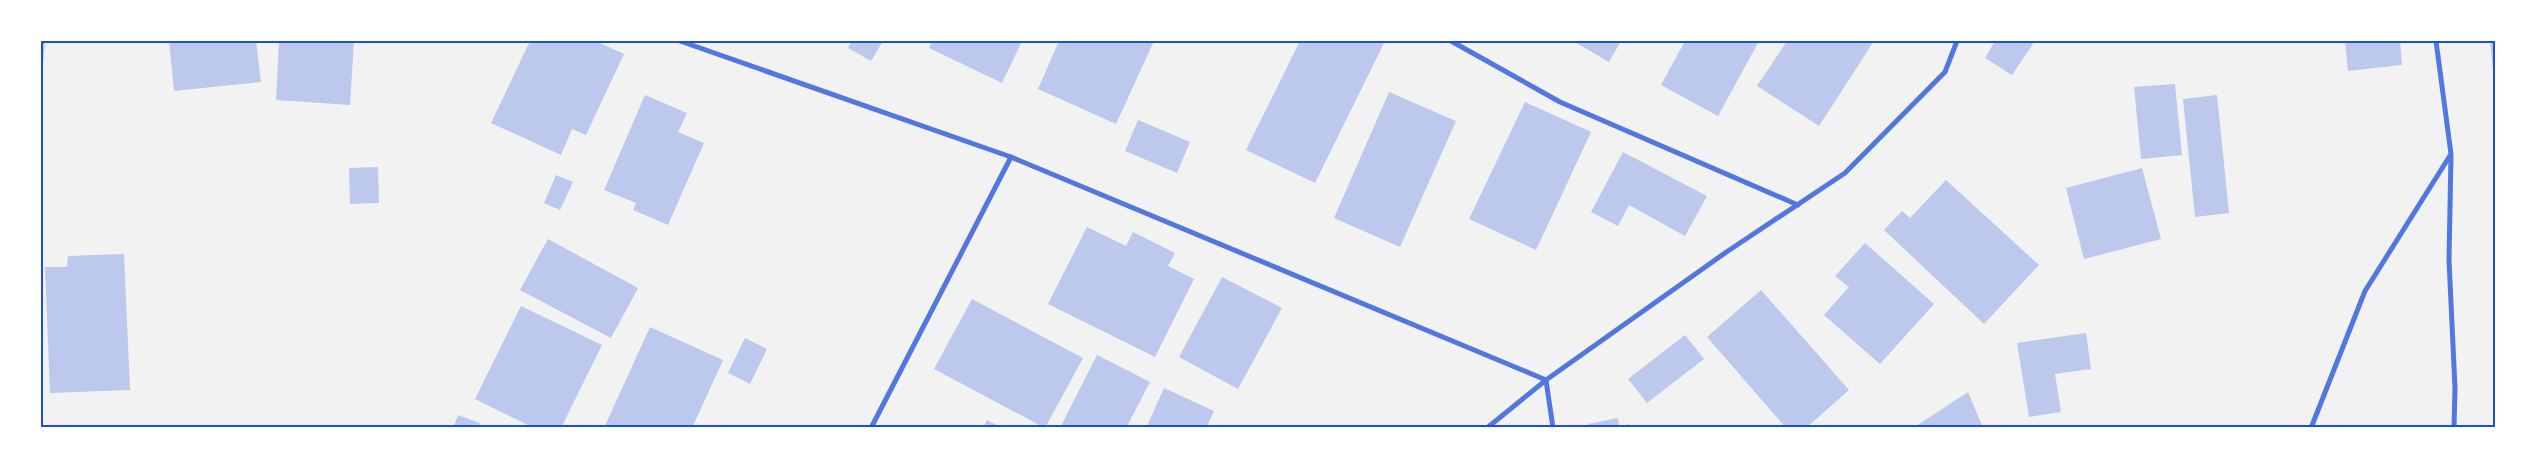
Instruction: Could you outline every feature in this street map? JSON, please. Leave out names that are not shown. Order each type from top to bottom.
[{"type":"street","points":[[680,41],[1011,157],[1546,380]]},
{"type":"street","points":[[1451,41],[1560,102],[1798,205]]},
{"type":"street","points":[[1487,428],[1546,380],[1725,253],[1845,173],[1945,72],[1957,41]]},
{"type":"street","points":[[2436,41],[2451,154],[2449,260],[2455,388],[2454,428]]},
{"type":"street","points":[[2310,428],[2364,291],[2451,154]]},
{"type":"street","points":[[871,428],[1011,157]]},
{"type":"street","points":[[1546,380],[1553,428]]},
{"type":"building","points":[[41,41],[45,41],[43,64],[41,64]]},
{"type":"building","points":[[169,41],[256,41],[261,82],[174,91]]},
{"type":"building","points":[[279,41],[354,41],[350,105],[276,100]]},
{"type":"building","points":[[530,41],[595,41],[624,54],[586,135],[572,129],[561,155],[491,123]]},
{"type":"building","points":[[852,41],[883,41],[871,61],[848,48]]},
{"type":"building","points":[[932,41],[1022,41],[1002,83],[929,48]]},
{"type":"building","points":[[1059,41],[1154,41],[1116,124],[1038,89]]},
{"type":"building","points":[[1300,41],[1385,41],[1315,183],[1246,150]]},
{"type":"building","points":[[1573,41],[1621,41],[1609,62]]},
{"type":"building","points":[[1685,41],[1759,41],[1718,116],[1661,85]]},
{"type":"building","points":[[1787,41],[1874,41],[1819,126],[1757,86]]},
{"type":"building","points":[[1995,41],[2029,41],[2033,44],[2012,75],[1985,58]]},
{"type":"building","points":[[2345,41],[2400,41],[2402,65],[2348,71]]},
{"type":"building","points":[[2490,41],[2496,41],[2496,81],[2494,81]]},
{"type":"building","points":[[2175,84],[2182,155],[2141,159],[2134,87]]},
{"type":"building","points":[[1389,92],[1456,121],[1400,247],[1334,218]]},
{"type":"building","points":[[645,95],[687,113],[678,132],[704,143],[668,225],[633,210],[636,203],[604,190]]},
{"type":"building","points":[[2217,95],[2229,213],[2195,217],[2183,99]]},
{"type":"building","points":[[1525,102],[1591,132],[1536,250],[1469,219]]},
{"type":"building","points":[[1138,120],[1190,142],[1177,173],[1125,151]]},
{"type":"building","points":[[1623,152],[1707,196],[1685,236],[1629,205],[1618,226],[1591,212]]},
{"type":"building","points":[[378,167],[379,203],[350,204],[349,168]]},
{"type":"building","points":[[2142,168],[2161,239],[2084,259],[2066,188]]},
{"type":"building","points":[[556,175],[573,182],[560,210],[544,203]]},
{"type":"building","points":[[1946,180],[2039,265],[1984,324],[1884,230],[1902,211],[1910,218]]},
{"type":"building","points":[[1087,227],[1126,246],[1133,232],[1175,253],[1168,266],[1194,279],[1155,357],[1048,304]]},
{"type":"building","points":[[548,239],[638,288],[611,338],[520,290]]},
{"type":"building","points":[[1865,243],[1934,304],[1880,364],[1824,315],[1849,287],[1835,276]]},
{"type":"building","points":[[124,254],[130,390],[50,393],[45,267],[67,267],[68,256]]},
{"type":"building","points":[[1222,277],[1282,308],[1238,389],[1179,357]]},
{"type":"building","points":[[1761,290],[1849,390],[1806,428],[1786,428],[1707,337]]},
{"type":"building","points":[[972,299],[1083,358],[1045,428],[934,369]]},
{"type":"building","points":[[521,306],[602,345],[561,428],[534,428],[475,399]]},
{"type":"building","points":[[650,327],[723,360],[692,428],[604,428]]},
{"type":"building","points":[[2086,333],[2091,369],[2055,374],[2061,412],[2029,417],[2017,343]]},
{"type":"building","points":[[1685,335],[1704,359],[1647,403],[1628,379]]},
{"type":"building","points":[[745,338],[767,349],[750,384],[728,373]]},
{"type":"building","points":[[1097,355],[1150,382],[1126,428],[1060,428]]},
{"type":"building","points":[[1164,388],[1214,411],[1206,428],[1146,428]]},
{"type":"building","points":[[1968,392],[1983,428],[1913,428]]},
{"type":"building","points":[[458,415],[480,423],[478,428],[453,428]]},
{"type":"building","points":[[1618,418],[1619,426],[1629,424],[1629,428],[1589,428],[1588,424]]},
{"type":"building","points":[[987,420],[1002,428],[983,428]]}]
